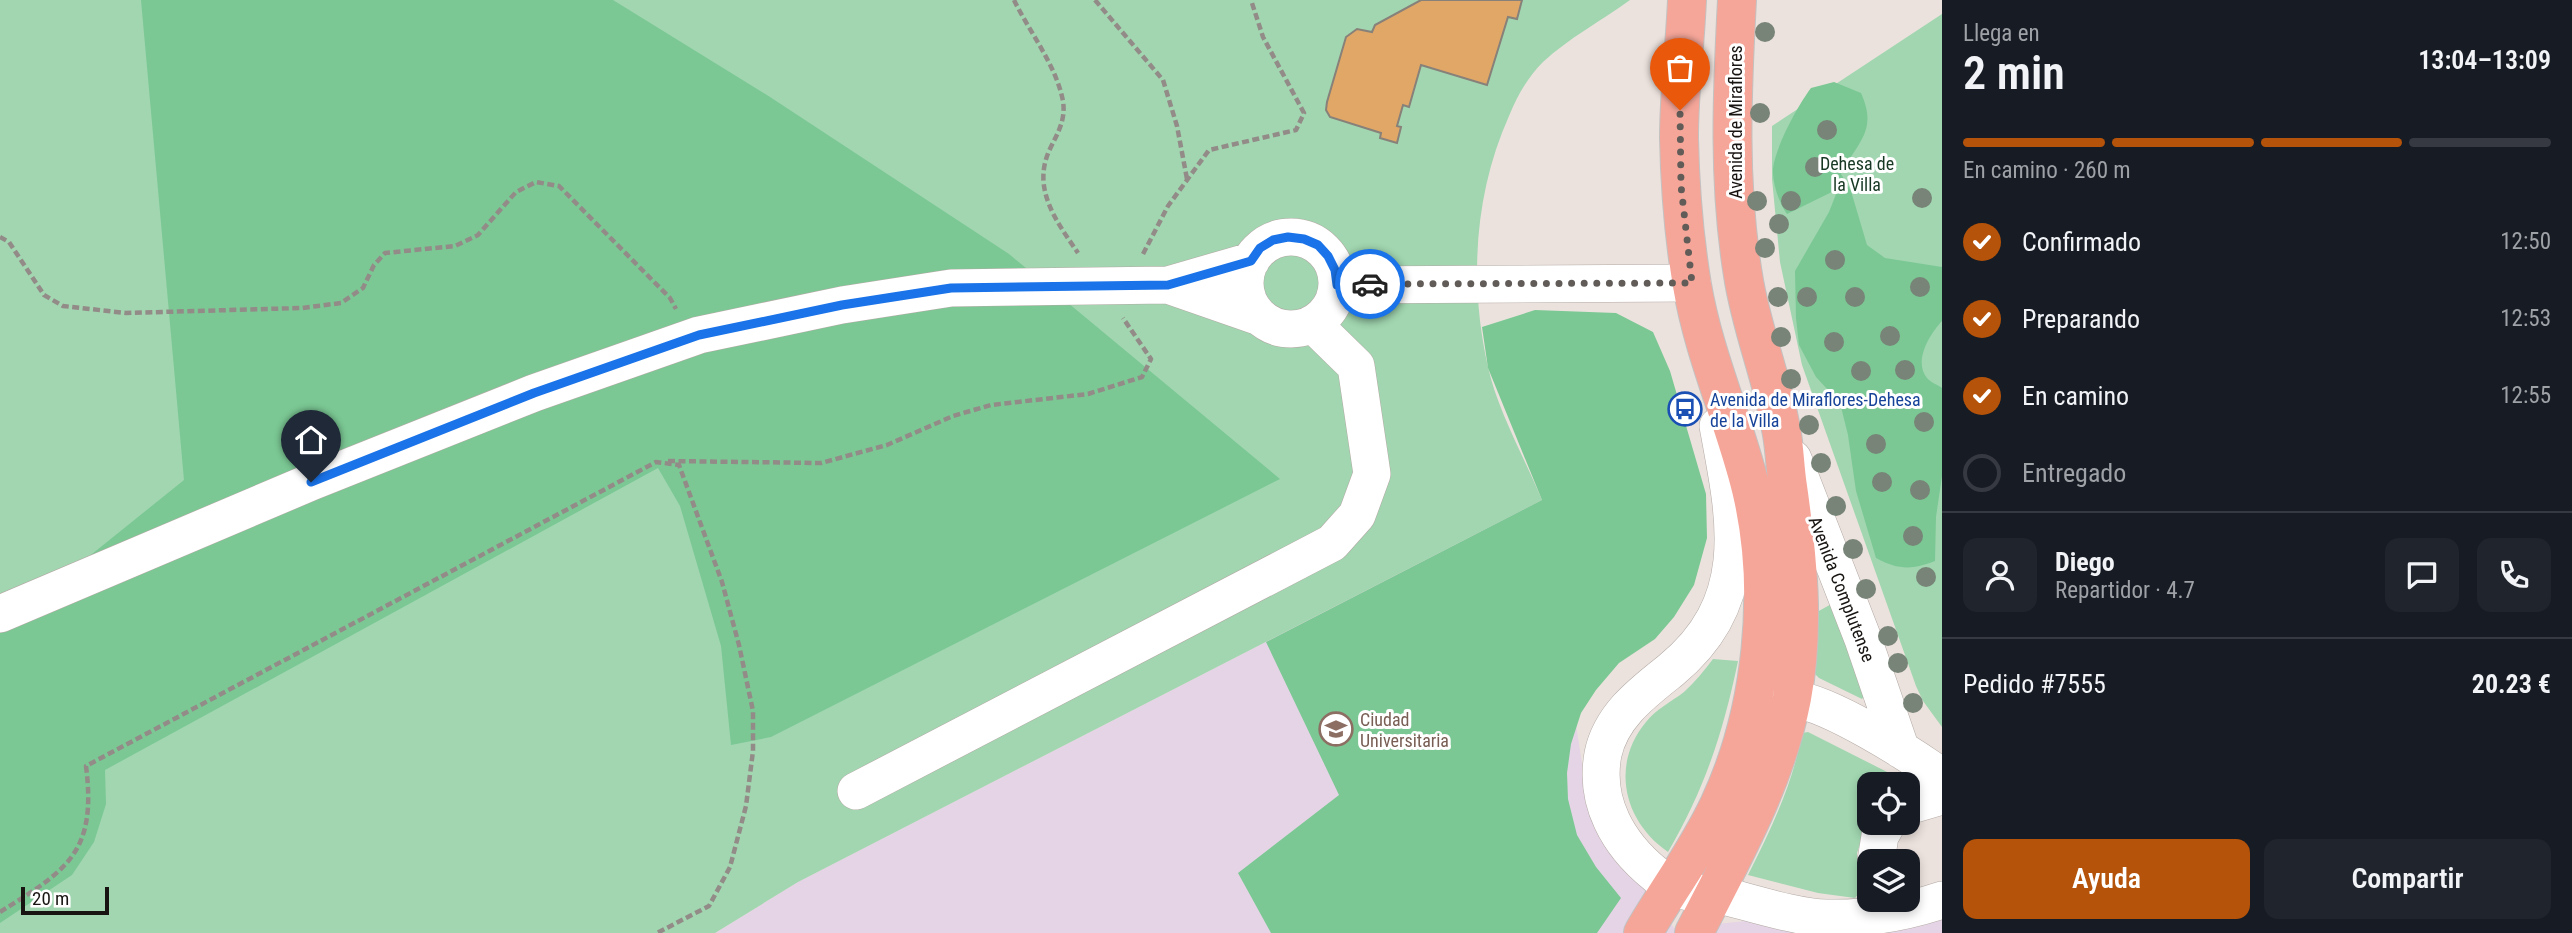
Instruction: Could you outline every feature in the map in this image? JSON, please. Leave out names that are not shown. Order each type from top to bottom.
[{"type":"main road","points":[[1643,933],[1719,804],[1736,762],[1752,707],[1760,646],[1760,551],[1751,490],[1726,402],[1710,364],[1692,283],[1681,186],[1679,138],[1687,0]]},
{"type":"main road","name":"Avenida de Miraflores","points":[[1694,933],[1761,796],[1791,699],[1800,597],[1795,530],[1781,428],[1749,309],[1735,216],[1731,110],[1737,0]]},
{"type":"street","points":[[1168,285],[1285,329],[1313,324],[1325,314],[1334,300],[1337,285],[1335,270],[1318,245],[1304,239],[1288,237],[1273,240],[1260,248],[1245,275],[1245,290],[1250,305],[1259,317]]},
{"type":"street","points":[[0,614],[311,482],[521,397],[690,338],[842,305],[951,288],[1168,285],[1251,261]]},
{"type":"street","points":[[1337,285],[1692,283]]},
{"type":"street","points":[[856,791],[1332,543],[1357,515],[1372,474],[1356,366],[1313,324]]},
{"type":"street","points":[[1710,364],[1714,404],[1735,524],[1735,554],[1730,579],[1712,621],[1689,654],[1634,700],[1621,715],[1607,742],[1601,771],[1605,811],[1642,864],[1671,887],[1826,919],[1890,915],[1942,900]]},
{"type":"street","name":"Avenida Complutense","points":[[1781,428],[1863,639],[1901,750]]},
{"type":"street","points":[[1752,707],[1791,699],[1819,706],[1901,750],[1942,777]]},
{"type":"street","points":[[1920,803],[1942,796]]},
{"type":"path","points":[[0,912],[53,878],[69,863],[82,839],[87,821],[89,788],[86,766],[656,462],[690,460],[713,463],[821,463],[887,445],[953,416],[992,405],[1088,394],[1142,377],[1149,368],[1151,359],[1113,285],[1058,223],[1044,194],[1042,175],[1049,152],[1062,130],[1063,104],[1057,79],[1014,0]]},
{"type":"path","points":[[1095,0],[1163,80],[1177,126],[1187,180]]},
{"type":"path","points":[[1113,285],[1209,150],[1296,130],[1304,113],[1264,37],[1251,0]]},
{"type":"path","points":[[0,237],[9,242],[44,295],[63,306],[126,313],[302,308],[341,303],[363,288],[374,265],[385,253],[454,246],[478,234],[516,192],[536,182],[559,186],[670,298],[690,338]]},
{"type":"path","points":[[656,462],[680,465],[722,582],[753,711],[753,751],[746,806],[730,867],[709,906],[657,933]]},
{"type":"shaded area","name":"Ciudad Universitaria","points":[[1542,500],[1590,816],[1674,928],[1857,910],[1920,912],[1920,904],[1942,902],[1942,933],[715,933],[798,882]]},
{"type":"green space","points":[[0,0],[1630,0],[1553,53],[1528,80],[1519,94],[1497,146],[1482,208],[1478,239],[1478,303],[1488,367],[1505,417],[1542,500],[798,882],[715,933],[0,933]]},
{"type":"green space","points":[[141,0],[613,0],[767,95],[1009,254],[1280,479],[771,737],[731,745],[721,646],[680,506],[658,468],[105,770],[106,804],[94,842],[72,875],[0,923],[0,628],[184,480]]},
{"type":"green space","name":"Dehesa de la Villa","points":[[1942,14],[1942,727],[1923,701],[1916,686],[1802,365],[1780,262],[1772,179],[1772,126]]},
{"type":"green space","points":[[1834,82],[1861,93],[1866,106],[1867,127],[1841,174],[1851,191],[1867,245],[1885,258],[1942,267],[1942,321],[1928,340],[1922,364],[1927,378],[1942,388],[1942,476],[1936,517],[1935,561],[1919,566],[1898,567],[1876,558],[1856,491],[1848,435],[1840,403],[1816,377],[1799,345],[1795,271],[1829,212],[1838,189],[1787,214],[1777,192],[1773,168],[1788,126],[1811,88]]},
{"type":"green space","points":[[1535,310],[1616,313],[1653,332],[1670,371],[1706,494],[1707,538],[1694,585],[1674,617],[1655,639],[1619,663],[1596,690],[1581,713],[1571,744],[1567,773],[1568,799],[1577,835],[1596,867],[1621,898],[1597,933],[1271,933],[1238,873],[1339,795],[1266,642],[1542,500],[1488,368],[1482,327]]},
{"type":"green space","points":[[1835,602],[1866,694],[1862,699],[1819,678],[1813,672],[1817,612]]},
{"type":"green space","points":[[1713,659],[1738,661],[1711,759],[1668,852],[1653,840],[1632,809],[1627,792],[1628,756],[1635,739],[1650,717],[1684,692]]},
{"type":"green space","points":[[1808,732],[1887,772],[1857,772],[1857,835],[1863,835],[1857,849],[1855,898],[1818,893],[1748,875],[1787,788],[1802,733]]},
{"type":"building","points":[[1421,0],[1522,0],[1517,19],[1508,17],[1487,85],[1421,65],[1409,107],[1403,105],[1397,126],[1401,127],[1397,143],[1380,138],[1381,133],[1330,117],[1326,110],[1327,102],[1346,37],[1357,29],[1372,32],[1375,25]]},
{"type":"way so far","points":[[1370,284],[1692,283],[1681,186],[1680,110]]},
{"type":"place","name":"Avenida de Miraflores-Dehesa de la Villa","points":[[1685,409]]},
{"type":"place","name":"Ciudad Universitaria","points":[[1336,729]]},
{"type":"route","points":[[311,482],[534,393],[699,335],[842,305],[951,288],[1168,285],[1251,261],[1260,248],[1273,240],[1288,237],[1304,239],[1318,245],[1335,270],[1337,285],[1370,284]]}]
